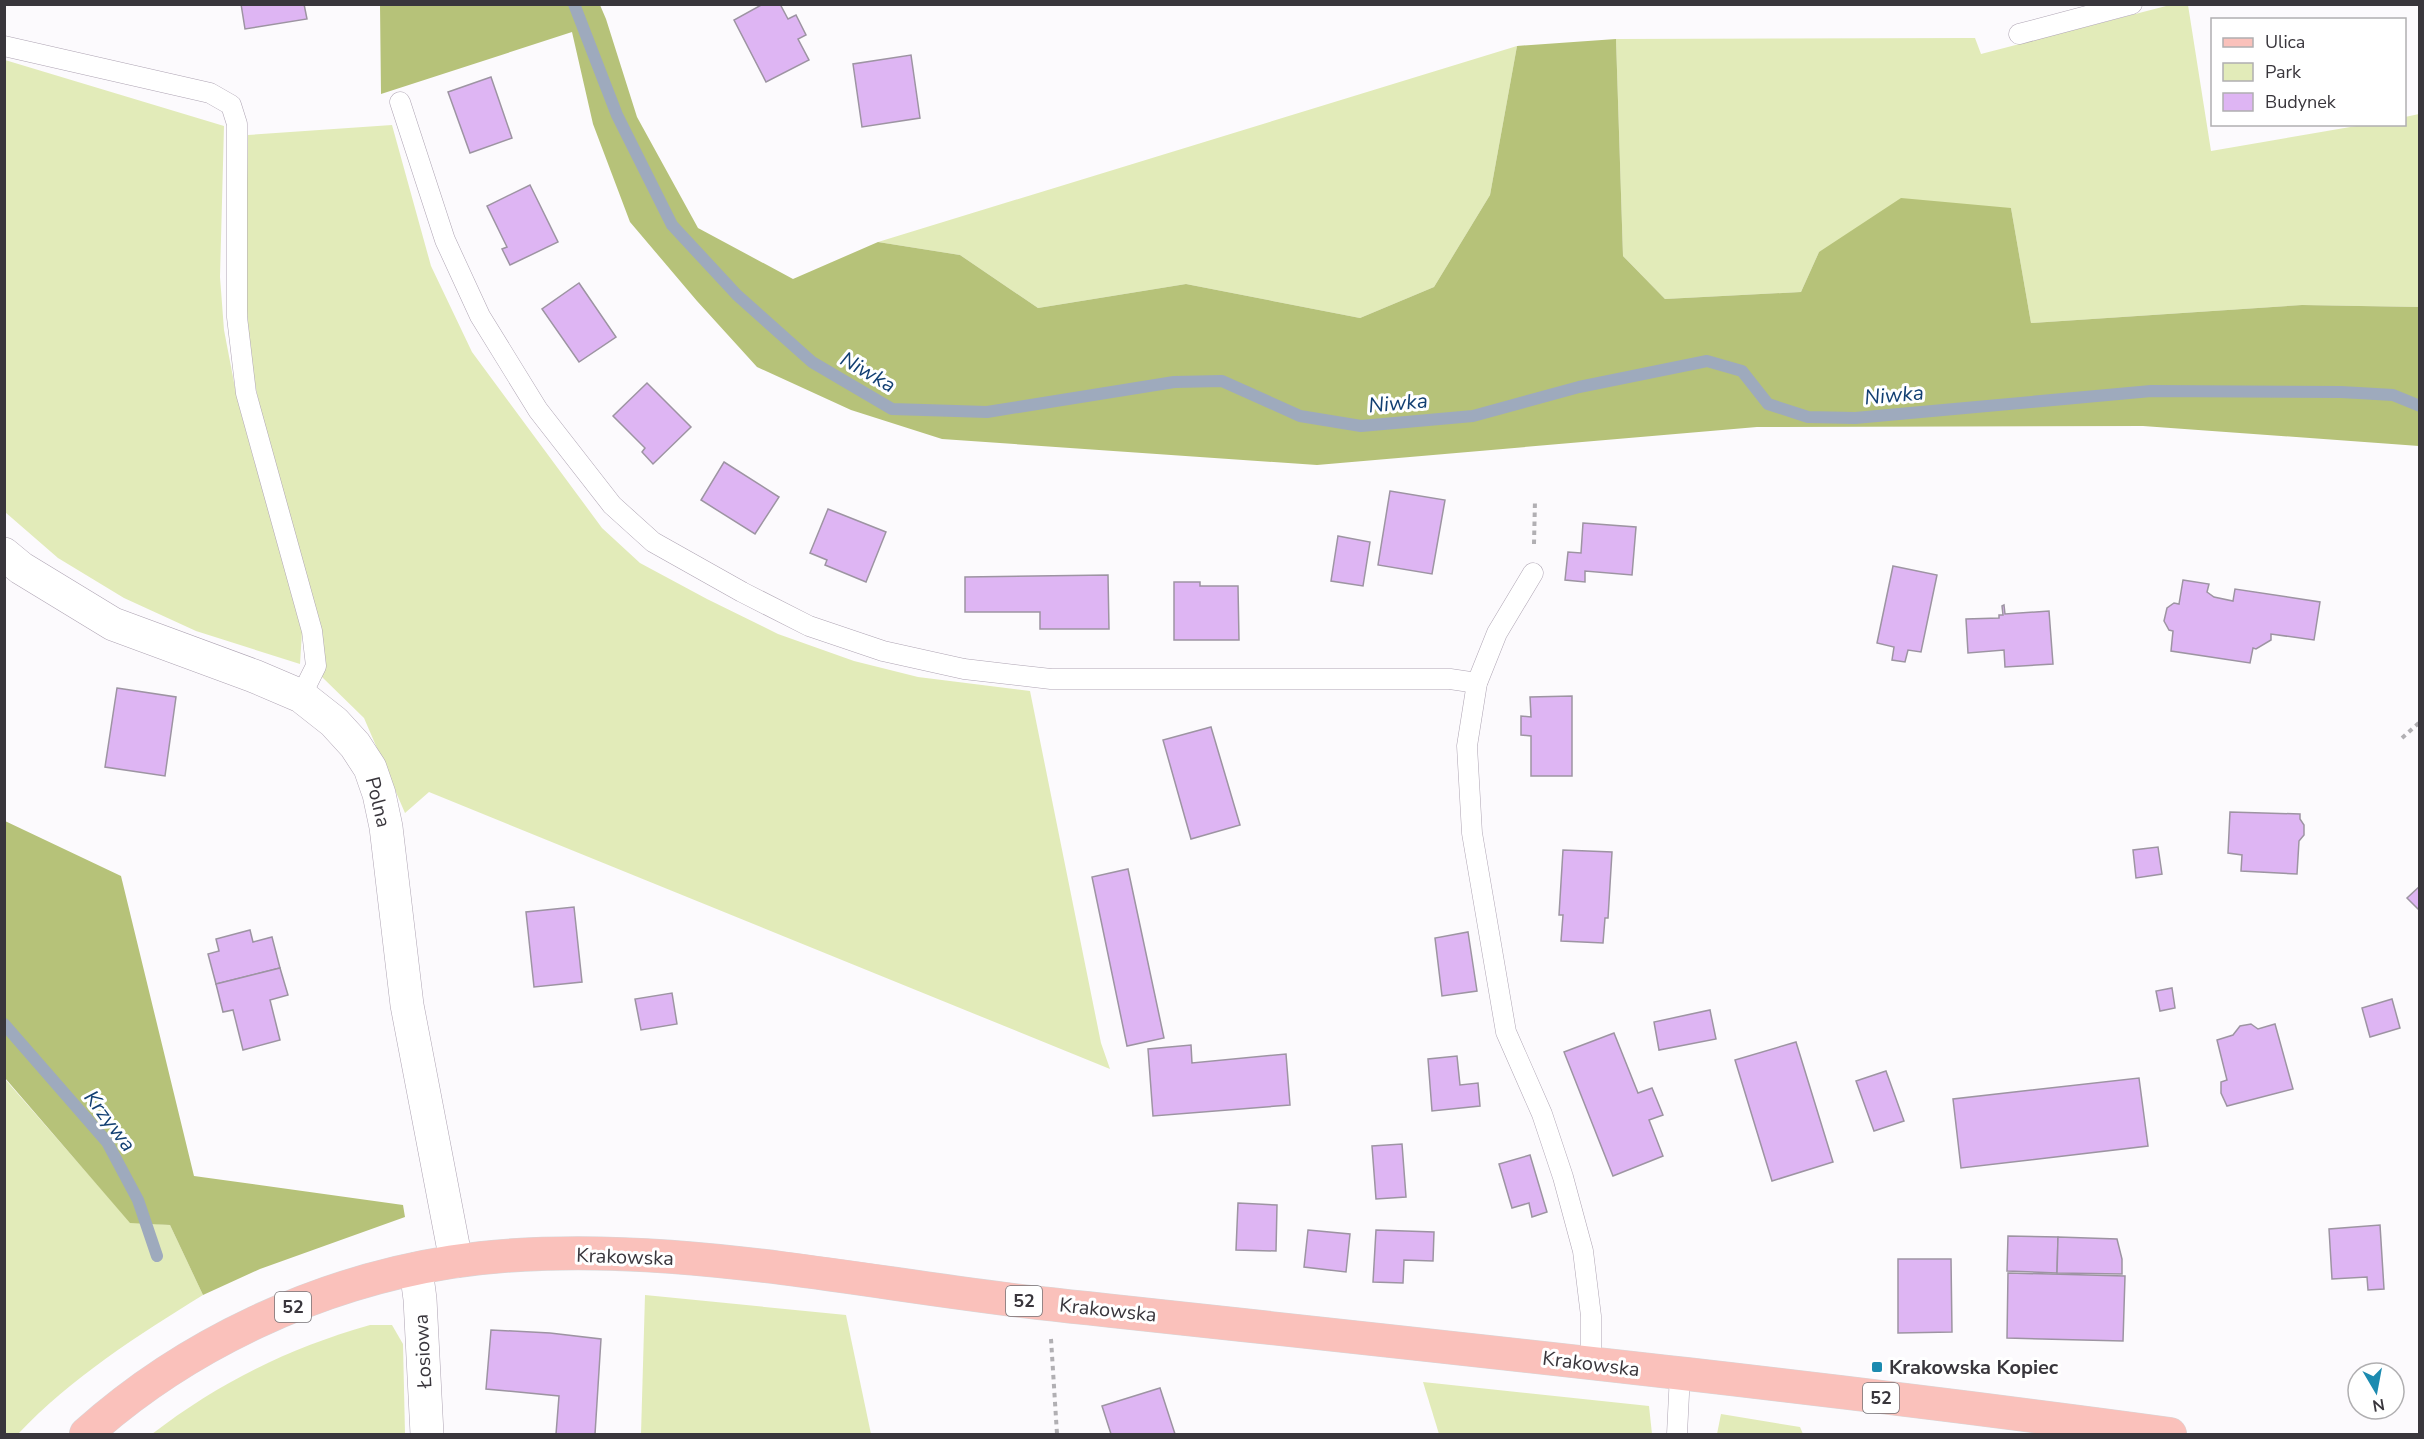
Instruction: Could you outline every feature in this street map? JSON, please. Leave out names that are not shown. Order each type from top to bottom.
[{"type":"main road","name":"Krakowska","points":[[86,1434],[147,1386],[179,1365],[249,1326],[319,1296],[416,1269],[456,1262],[547,1254],[653,1257],[790,1270],[957,1294],[1591,1363],[2170,1434]]},
{"type":"street","name":"Polna","points":[[4,554],[21,568],[113,624],[254,676],[301,696],[334,722],[355,745],[370,768],[380,794],[386,827],[407,1005],[456,1262]]},
{"type":"street","name":"Łosiowa","points":[[416,1269],[420,1299],[427,1434]]},
{"type":"lane","points":[[2019,34],[2132,4]]},
{"type":"lane","points":[[4,46],[210,93],[231,105],[237,124],[237,317],[246,393],[312,631],[316,666],[301,696]]},
{"type":"lane","points":[[400,102],[455,261],[480,316],[538,410],[612,505],[653,542],[742,592],[809,626],[883,651],[964,669],[1051,679],[1450,679],[1477,682]]},
{"type":"lane","points":[[1533,573],[1497,633],[1477,682],[1467,746],[1472,833],[1506,1032],[1542,1114],[1563,1177],[1583,1251],[1592,1316],[1591,1363]]},
{"type":"lane","points":[[1677,1434],[1680,1374]]},
{"type":"path","points":[[1533,573],[1535,500]]},
{"type":"path","points":[[2402,738],[2420,722]]},
{"type":"path","points":[[1048,1304],[1057,1434]]},
{"type":"green space","points":[[380,5],[600,5],[637,117],[698,228],[793,279],[878,242],[960,255],[1038,308],[1186,284],[1360,318],[1434,287],[1490,195],[1517,46],[1616,39],[1623,256],[1665,299],[1801,292],[1819,252],[1901,198],[2011,208],[2031,323],[2302,305],[2419,307],[2419,446],[2143,426],[1757,427],[1317,465],[942,439],[851,410],[757,367],[697,301],[630,222],[593,124],[572,32],[381,94]]},
{"type":"green space","points":[[2170,5],[2188,5],[2211,151],[2356,126],[2406,126],[2406,117],[2419,114],[2419,307],[2302,305],[2031,323],[2011,208],[1819,252],[1801,292],[1665,299],[1623,256],[1616,39],[1975,38],[1981,54]]},
{"type":"green space","points":[[1517,46],[1490,195],[1434,287],[1360,318],[1186,284],[1038,308],[960,255],[878,242]]},
{"type":"green space","points":[[5,60],[224,126],[220,277],[224,330],[237,398],[302,632],[300,664],[196,631],[124,598],[58,558],[5,512]]},
{"type":"green space","points":[[392,125],[431,266],[472,352],[602,528],[640,563],[778,634],[854,661],[918,677],[1030,691],[1101,1043],[1110,1069],[429,792],[405,813],[364,718],[322,677],[303,570],[257,394],[246,297],[248,135]]},
{"type":"green space","points":[[5,821],[121,876],[194,1176],[403,1205],[405,1217],[260,1269],[203,1295],[170,1225],[130,1223],[5,1078]]},
{"type":"green space","points":[[4,1078],[130,1222],[170,1225],[203,1295],[106,1358],[60,1394],[18,1434],[4,1434]]},
{"type":"green space","points":[[645,1295],[846,1315],[871,1434],[641,1434]]},
{"type":"green space","points":[[370,1325],[392,1325],[403,1344],[405,1434],[152,1434],[203,1399],[255,1369],[311,1345]]},
{"type":"green space","points":[[1423,1382],[1649,1406],[1652,1434],[1439,1434]]},
{"type":"green space","points":[[1721,1414],[1800,1427],[1803,1434],[1717,1434]]},
{"type":"building","points":[[241,4],[304,4],[307,19],[245,29]]},
{"type":"building","points":[[763,4],[780,4],[788,19],[796,15],[806,35],[798,39],[809,60],[766,82],[734,20]]},
{"type":"building","points":[[911,55],[920,118],[862,127],[853,64]]},
{"type":"building","points":[[491,77],[512,138],[470,153],[448,92]]},
{"type":"building","points":[[530,185],[558,242],[510,265],[502,249],[507,247],[487,206]]},
{"type":"building","points":[[579,283],[616,337],[579,362],[542,309]]},
{"type":"building","points":[[647,383],[691,427],[653,464],[642,452],[645,448],[613,416]]},
{"type":"building","points":[[724,462],[779,497],[755,534],[701,500]]},
{"type":"building","points":[[1390,491],[1445,500],[1432,574],[1378,565]]},
{"type":"building","points":[[828,509],[886,532],[866,582],[825,565],[827,560],[810,553]]},
{"type":"building","points":[[1583,523],[1636,527],[1632,575],[1585,571],[1585,582],[1565,580],[1568,552],[1581,553]]},
{"type":"building","points":[[1338,536],[1370,542],[1363,586],[1331,581]]},
{"type":"building","points":[[1893,566],[1937,575],[1921,652],[1908,650],[1905,662],[1892,660],[1894,647],[1877,643]]},
{"type":"building","points":[[1108,575],[1109,629],[1040,629],[1040,612],[965,612],[965,577]]},
{"type":"building","points":[[2183,580],[2209,584],[2207,592],[2214,597],[2233,601],[2235,589],[2320,602],[2314,640],[2271,634],[2271,640],[2256,649],[2253,648],[2250,663],[2171,651],[2173,631],[2169,630],[2164,621],[2167,608],[2174,603],[2179,604]]},
{"type":"building","points":[[1174,582],[1200,582],[1200,586],[1238,586],[1239,640],[1174,640]]},
{"type":"building","points":[[2004,605],[2005,614],[2049,611],[2053,664],[2005,667],[2004,650],[1968,653],[1966,619],[1999,618],[1999,615],[2003,615],[2002,606]]},
{"type":"building","points":[[117,688],[176,697],[165,776],[105,767]]},
{"type":"building","points":[[1572,696],[1572,776],[1531,776],[1531,736],[1521,735],[1521,716],[1531,717],[1530,697]]},
{"type":"building","points":[[1211,727],[1240,825],[1191,839],[1163,740]]},
{"type":"building","points":[[2230,812],[2300,814],[2304,825],[2304,835],[2299,841],[2297,874],[2241,871],[2242,855],[2228,853]]},
{"type":"building","points":[[2158,847],[2162,874],[2136,878],[2133,850]]},
{"type":"building","points":[[1563,850],[1612,852],[1608,918],[1605,918],[1603,943],[1561,941],[1563,915],[1559,915]]},
{"type":"building","points":[[1128,869],[1164,1038],[1127,1046],[1092,877]]},
{"type":"building","points":[[2420,886],[2420,911],[2407,898]]},
{"type":"building","points":[[574,907],[582,982],[534,987],[526,912]]},
{"type":"building","points":[[250,930],[253,942],[272,937],[280,968],[216,984],[208,954],[219,951],[216,939]]},
{"type":"building","points":[[1468,932],[1477,991],[1442,996],[1435,938]]},
{"type":"building","points":[[280,968],[288,995],[270,1000],[280,1040],[243,1050],[233,1010],[223,1012],[216,984]]},
{"type":"building","points":[[2172,988],[2175,1008],[2160,1011],[2156,991]]},
{"type":"building","points":[[672,993],[677,1024],[641,1030],[635,999]]},
{"type":"building","points":[[2392,999],[2400,1028],[2370,1037],[2362,1008]]},
{"type":"building","points":[[1710,1010],[1716,1039],[1659,1050],[1654,1022]]},
{"type":"building","points":[[2251,1024],[2258,1029],[2275,1024],[2293,1089],[2227,1106],[2221,1093],[2221,1082],[2227,1080],[2217,1040],[2233,1035],[2240,1026]]},
{"type":"building","points":[[1614,1033],[1638,1093],[1652,1088],[1663,1115],[1649,1120],[1663,1156],[1613,1176],[1564,1052]]},
{"type":"building","points":[[1796,1042],[1833,1162],[1772,1181],[1735,1060]]},
{"type":"building","points":[[1191,1045],[1192,1063],[1286,1054],[1290,1105],[1153,1116],[1148,1049]]},
{"type":"building","points":[[1457,1056],[1460,1085],[1478,1083],[1480,1106],[1432,1111],[1428,1059]]},
{"type":"building","points":[[1886,1071],[1904,1121],[1874,1131],[1856,1081]]},
{"type":"building","points":[[2139,1078],[2148,1146],[1961,1168],[1953,1099]]},
{"type":"building","points":[[1402,1144],[1406,1197],[1376,1199],[1372,1146]]},
{"type":"building","points":[[1530,1155],[1547,1212],[1532,1217],[1529,1203],[1512,1208],[1499,1164]]},
{"type":"building","points":[[1238,1203],[1277,1205],[1276,1251],[1236,1250]]},
{"type":"building","points":[[2380,1225],[2384,1289],[2368,1290],[2367,1277],[2332,1279],[2329,1229]]},
{"type":"building","points":[[1308,1230],[1350,1234],[1346,1272],[1304,1267]]},
{"type":"building","points":[[1376,1230],[1434,1232],[1433,1261],[1404,1260],[1403,1283],[1373,1282]]},
{"type":"building","points":[[2008,1236],[2058,1237],[2057,1273],[2007,1271]]},
{"type":"building","points":[[2058,1237],[2117,1239],[2122,1259],[2122,1274],[2057,1273]]},
{"type":"building","points":[[1898,1259],[1951,1259],[1952,1332],[1898,1333]]},
{"type":"building","points":[[2008,1273],[2125,1276],[2123,1341],[2007,1338]]},
{"type":"building","points":[[491,1330],[550,1333],[601,1339],[595,1434],[556,1434],[559,1396],[486,1389]]},
{"type":"building","points":[[1160,1388],[1175,1434],[1111,1434],[1102,1406]]},
{"type":"waterway","name":"Niwka","points":[[574,4],[617,115],[672,225],[737,295],[812,362],[892,409],[987,412],[1174,382],[1222,381],[1300,416],[1361,426],[1473,416],[1579,387],[1707,361],[1742,371],[1768,404],[1808,417],[1855,418],[2151,391],[2341,392],[2393,395],[2420,406]]},
{"type":"waterway","name":"Krzywa","points":[[4,1024],[107,1142],[138,1200],[157,1256]]},
{"type":"place","name":"Krakowska Kopiec","points":[[1877,1367]]}]
